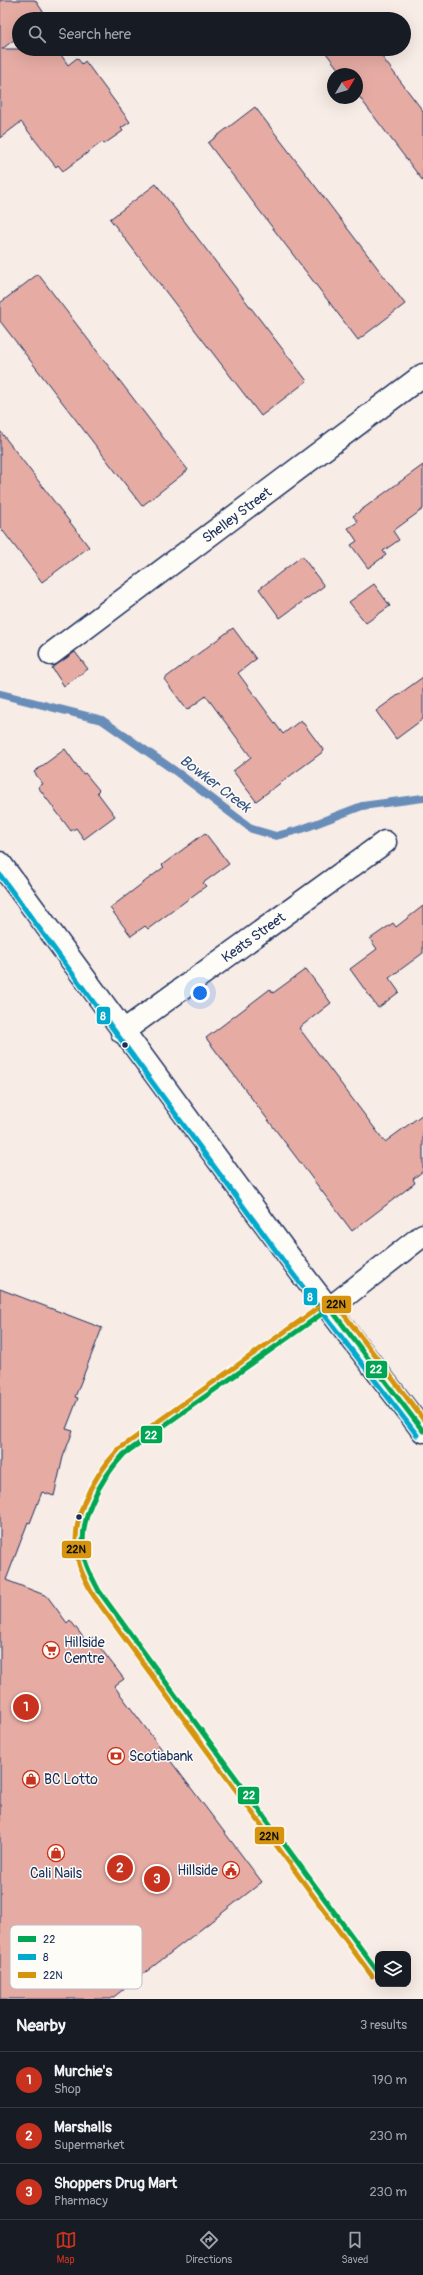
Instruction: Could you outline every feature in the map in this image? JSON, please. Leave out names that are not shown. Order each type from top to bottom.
[{"type":"street","name":"Shelley Street","points":[[51,654],[423,375]]},
{"type":"street","name":"Keats Street","points":[[122,1032],[385,842]]},
{"type":"street","points":[[0,863],[122,1032],[423,1431]]},
{"type":"street","points":[[330,1308],[423,1235]]},
{"type":"building","points":[[0,0],[35,0],[43,12],[12,12],[12,41],[2,49],[12,49],[12,56],[62,56],[68,65],[77,58],[82,64],[85,61],[130,122],[121,128],[123,131],[104,144],[102,142],[63,171],[58,165],[56,167],[21,122],[0,138]]},
{"type":"building","points":[[328,56],[381,56],[423,111],[423,181],[363,102],[363,68],[337,68]]},
{"type":"building","points":[[255,107],[405,304],[358,340],[208,143]]},
{"type":"building","points":[[156,184],[307,381],[261,416],[110,219]]},
{"type":"building","points":[[38,274],[188,470],[142,506],[0,321],[0,303]]},
{"type":"building","points":[[0,431],[89,547],[42,582],[0,527]]},
{"type":"building","points":[[423,465],[423,509],[393,531],[399,540],[383,551],[386,555],[368,568],[351,545],[357,541],[348,528],[358,522],[353,516]]},
{"type":"building","points":[[302,556],[324,586],[280,618],[259,589]]},
{"type":"building","points":[[374,584],[390,606],[366,623],[349,602]]},
{"type":"building","points":[[233,628],[256,659],[238,673],[283,734],[301,720],[324,751],[256,801],[233,771],[251,757],[206,696],[187,710],[164,679]]},
{"type":"building","points":[[75,652],[88,669],[64,686],[52,668]]},
{"type":"building","points":[[423,677],[423,719],[396,739],[376,711]]},
{"type":"building","points":[[65,749],[83,774],[85,773],[99,790],[97,792],[115,816],[84,839],[76,828],[71,831],[38,787],[43,784],[34,772]]},
{"type":"building","points":[[205,833],[229,864],[203,883],[206,886],[148,929],[145,926],[131,936],[110,908],[164,867],[162,865]]},
{"type":"building","points":[[423,906],[423,953],[389,978],[399,992],[378,1008],[350,969],[377,949],[370,939],[393,923],[396,927]]},
{"type":"building","points":[[306,969],[331,1003],[299,1028],[385,1142],[423,1114],[423,1171],[413,1179],[415,1183],[352,1231],[206,1038],[270,989],[273,993]]},
{"type":"building","name":"Hillside Centre","points":[[0,1289],[102,1328],[75,1397],[78,1398],[66,1429],[73,1431],[63,1457],[54,1496],[42,1492],[30,1523],[28,1522],[6,1580],[47,1596],[67,1623],[70,1620],[86,1641],[92,1637],[124,1679],[114,1686],[262,1882],[142,1975],[142,1925],[10,1925],[10,1989],[124,1989],[111,1999],[0,1999]]},
{"type":"waterway","name":"Bowker Creek","points":[[0,694],[102,720],[178,773],[252,829],[276,836],[302,829],[362,806],[423,798]]},
{"type":"transit line","name":"8","points":[[0,875],[293,1274],[417,1435]]},
{"type":"transit line","name":"22N","points":[[372,1976],[93,1595],[83,1576],[79,1564],[76,1548],[76,1532],[79,1517],[91,1487],[119,1449],[328,1301],[336,1304],[423,1419]]},
{"type":"transit line","name":"22","points":[[330,1308],[124,1454],[106,1476],[92,1502],[87,1516],[83,1545],[86,1564],[99,1591],[375,1968]]},
{"type":"transit line","name":"22","points":[[330,1308],[423,1431]]},
{"type":"place","name":"Hillside Centre","points":[[51,1650]]},
{"type":"place","name":"Murchie's","points":[[26,1707]]},
{"type":"place","name":"Scotiabank","points":[[116,1756]]},
{"type":"place","name":"BC Lotto","points":[[31,1779]]},
{"type":"place","name":"Cali Nails","points":[[56,1853]]},
{"type":"place","name":"Marshalls","points":[[120,1868]]},
{"type":"place","name":"Hillside","points":[[231,1870]]},
{"type":"place","name":"Shoppers Drug Mart","points":[[157,1879]]}]
